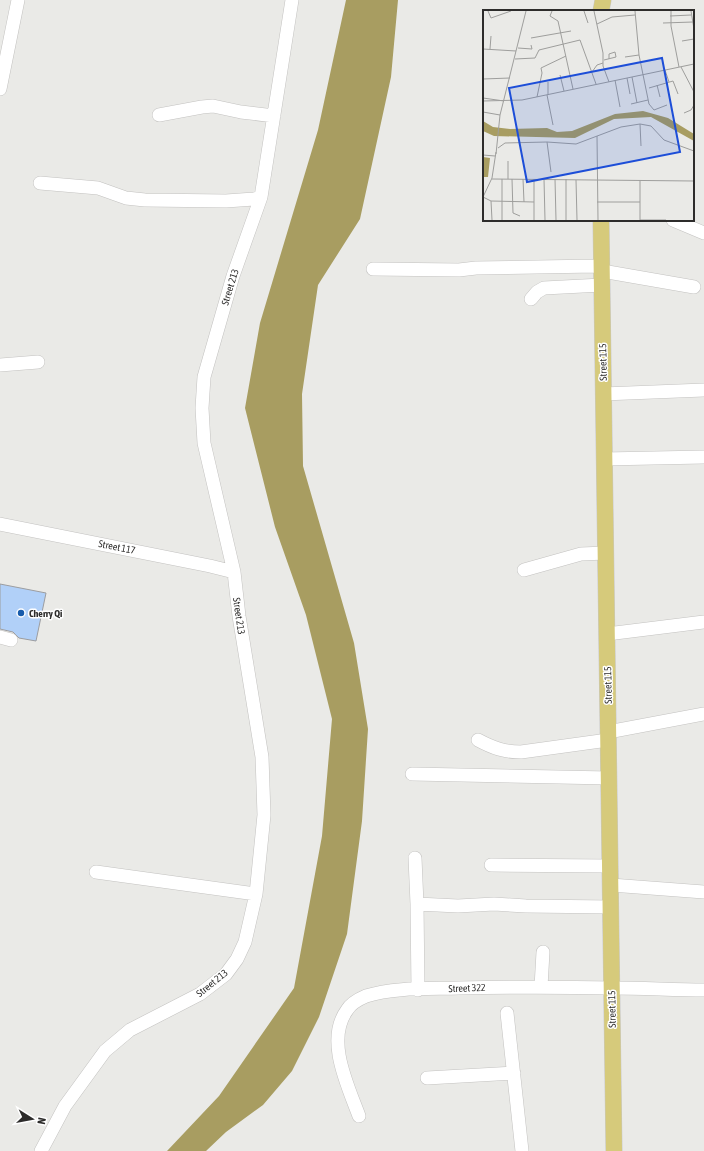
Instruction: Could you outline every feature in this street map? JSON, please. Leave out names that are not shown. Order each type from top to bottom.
[{"type":"main road","points":[[601,10],[603,0]]},
{"type":"main road","name":"Street 115","points":[[601,221],[614,1151]]},
{"type":"street","points":[[0,89],[4,48],[18,0]]},
{"type":"street","name":"Street 213","points":[[41,1151],[65,1106],[105,1051],[130,1030],[200,994],[226,974],[237,959],[245,942],[256,894],[264,815],[262,757],[238,616],[234,572],[204,443],[202,408],[204,377],[233,276],[261,197],[292,0]]},
{"type":"street","points":[[159,115],[213,106],[241,112],[274,116]]},
{"type":"street","points":[[40,183],[98,188],[126,198],[145,200],[226,201],[261,197]]},
{"type":"street","points":[[675,221],[704,233]]},
{"type":"street","points":[[373,269],[459,270],[476,268],[596,266],[602,273]]},
{"type":"street","points":[[531,299],[537,292],[544,288],[602,273],[694,287]]},
{"type":"street","points":[[0,365],[38,362]]},
{"type":"street","points":[[603,394],[704,390]]},
{"type":"street","points":[[604,459],[704,457]]},
{"type":"street","name":"Street 117","points":[[0,524],[234,572]]},
{"type":"street","points":[[524,570],[581,554],[606,553]]},
{"type":"street","points":[[607,634],[704,623]]},
{"type":"street","points":[[478,740],[492,748],[510,752],[550,748],[704,714]]},
{"type":"street","points":[[412,774],[609,778]]},
{"type":"street","points":[[415,858],[418,904],[418,990]]},
{"type":"street","points":[[491,865],[610,866]]},
{"type":"street","points":[[96,872],[256,894]]},
{"type":"street","points":[[611,885],[704,892]]},
{"type":"street","points":[[418,904],[458,906],[494,904],[611,907]]},
{"type":"street","points":[[541,987],[543,952]]},
{"type":"street","name":"Street 322","points":[[359,1116],[339,1058],[338,1037],[342,1018],[347,1009],[356,1000],[367,996],[392,991],[418,990],[541,987],[704,990]]},
{"type":"street","points":[[507,1013],[522,1151]]},
{"type":"street","points":[[427,1078],[514,1073]]},
{"type":"shaded area","points":[[346,0],[398,0],[391,77],[360,219],[318,285],[302,394],[303,466],[354,643],[368,729],[362,821],[347,934],[319,1017],[292,1071],[263,1105],[226,1132],[206,1151],[167,1151],[219,1096],[294,988],[322,836],[332,719],[306,615],[275,527],[245,408],[260,323],[318,130]]},
{"type":"building","name":"Cherry Qi","points":[[0,584],[46,593],[36,641],[19,638],[13,632],[0,629]]},
{"type":"place","name":"Cherry Qi","points":[[21,613]]}]
